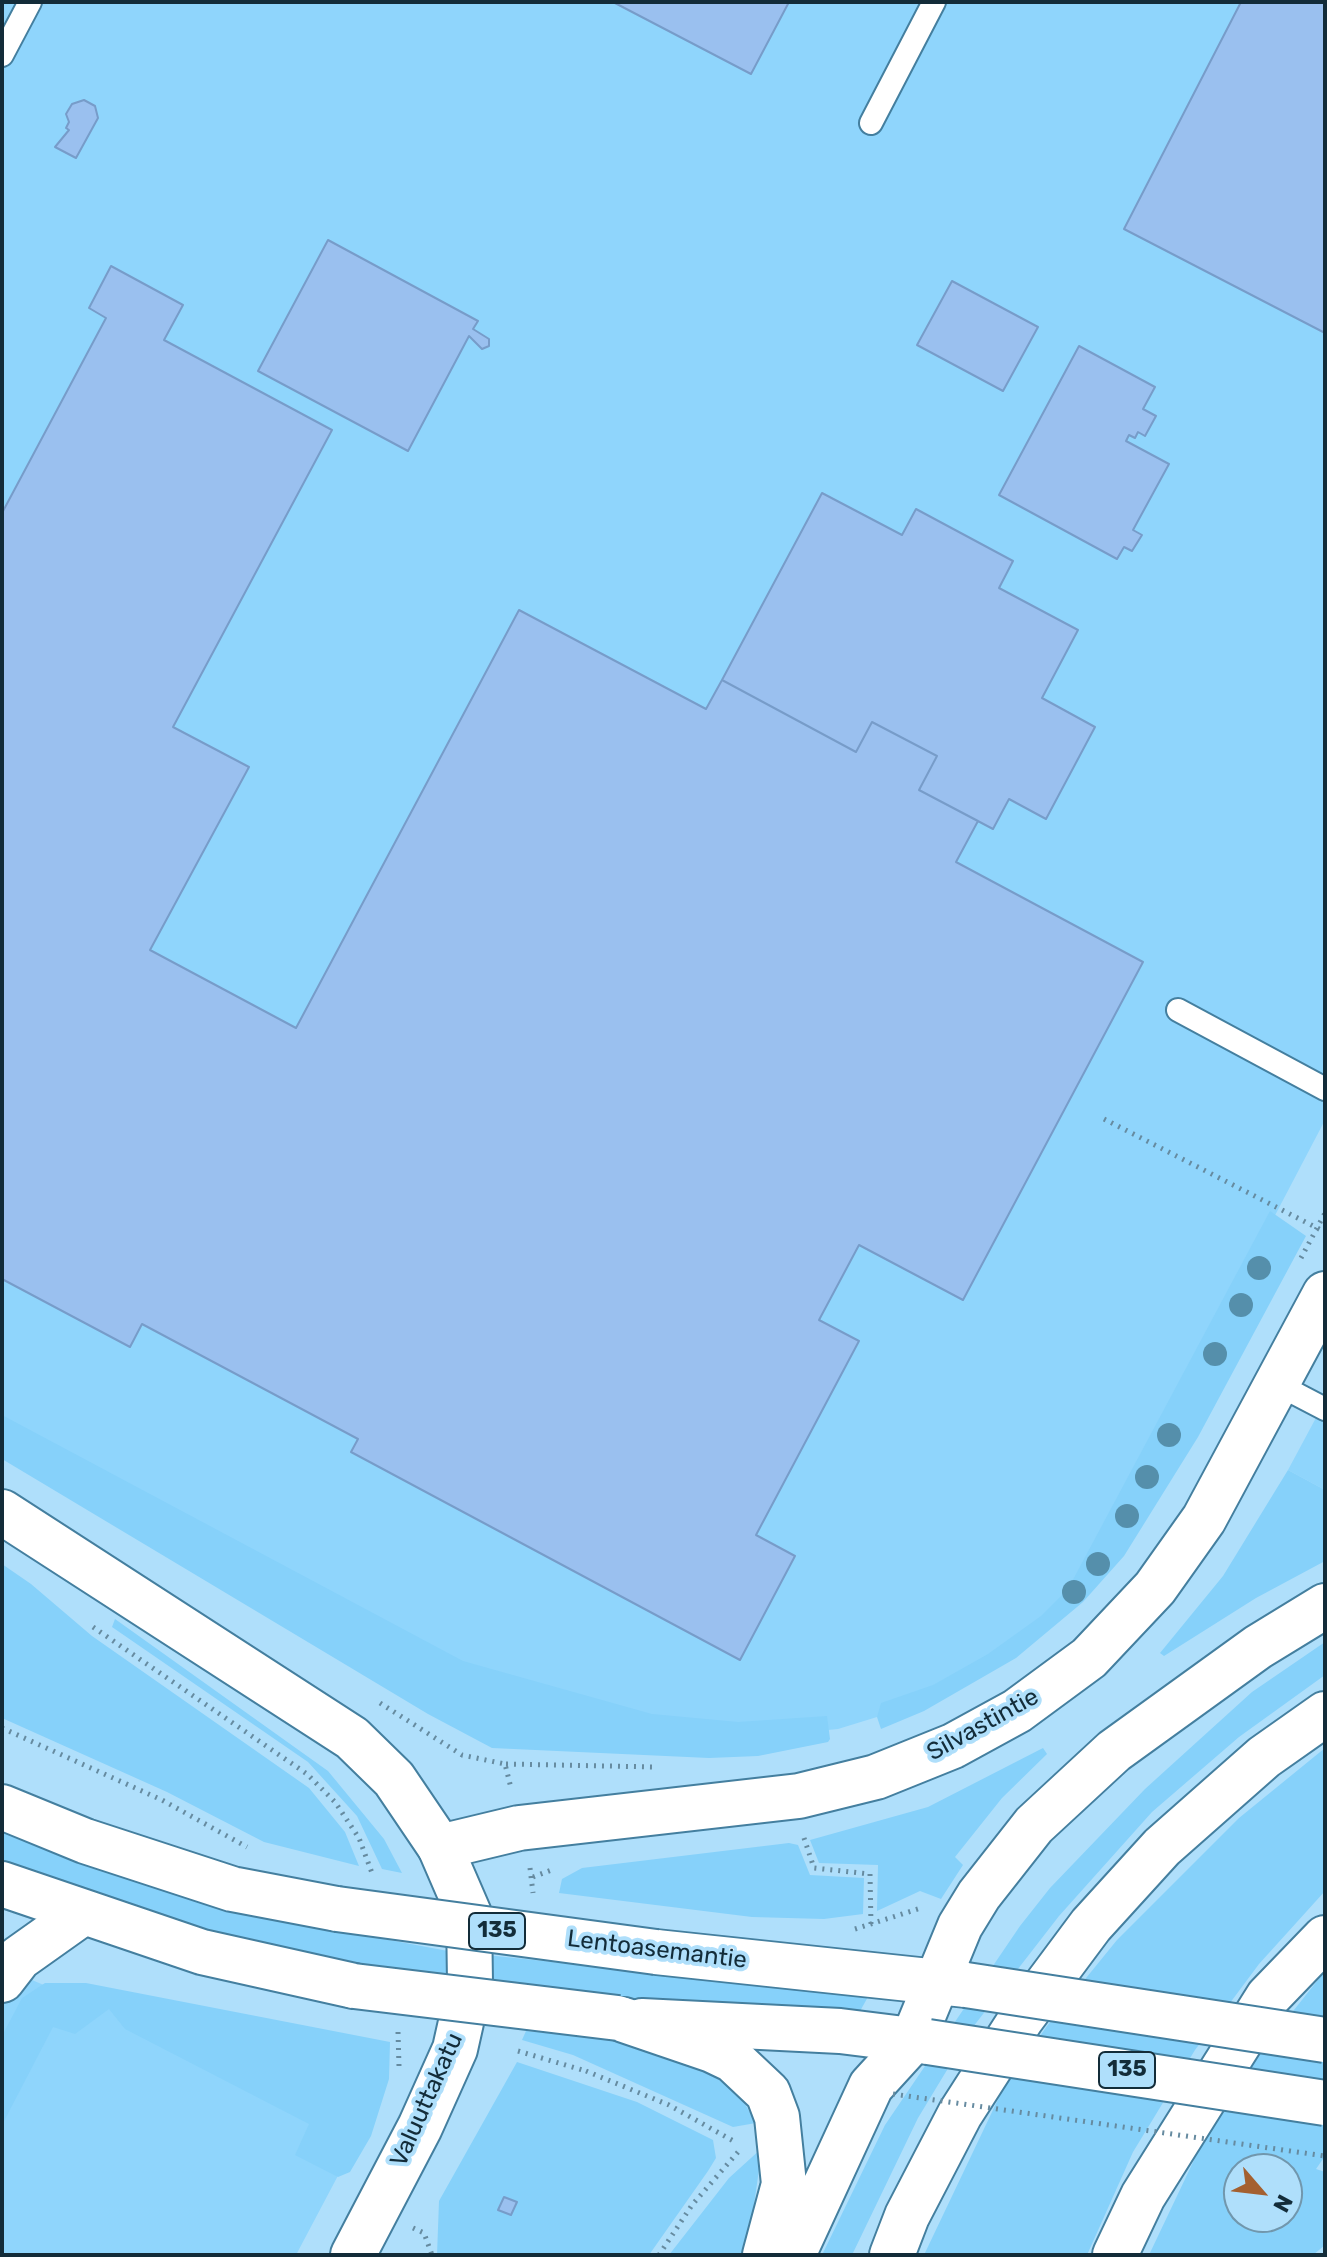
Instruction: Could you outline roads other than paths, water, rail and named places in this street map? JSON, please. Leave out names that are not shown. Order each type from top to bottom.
[{"type":"main road","name":"Silvastintie","points":[[440,1847],[519,1828],[799,1796],[876,1777],[953,1746],[1017,1711],[1089,1658],[1155,1588],[1204,1519],[1277,1384],[1310,1282]]},
{"type":"main road","name":"Valuuttakatu","points":[[2,1512],[352,1738],[394,1779],[440,1847],[469,1914],[470,1982],[455,2049],[353,2255]]},
{"type":"main road","points":[[793,2255],[871,2086],[920,2041],[951,1983],[960,1926],[979,1895],[1034,1825],[1114,1751],[1258,1647],[1325,1606]]},
{"type":"main road","points":[[892,2255],[907,2216],[960,2114],[1021,2019],[1091,1925],[1162,1847],[1264,1757],[1325,1714]]},
{"type":"main road","name":"Lentoasemantie","points":[[2,1807],[85,1841],[232,1889],[337,1909],[656,1952],[951,1983],[1325,2040]]},
{"type":"main road","name":"135","points":[[2,1884],[81,1914],[202,1952],[354,1986],[621,2019],[840,2031],[1325,2103]]},
{"type":"main road","points":[[2,1980],[19,1958],[81,1914]]},
{"type":"main road","points":[[1115,2255],[1143,2196],[1268,1997],[1325,1938]]},
{"type":"main road","points":[[621,2019],[733,2060],[768,2093],[777,2117],[784,2184],[765,2255]]},
{"type":"lane","points":[[2,55],[30,2]]},
{"type":"lane","points":[[871,123],[934,2]]},
{"type":"lane","points":[[1178,1010],[1325,1089]]},
{"type":"lane","points":[[1277,1384],[1325,1409]]}]
